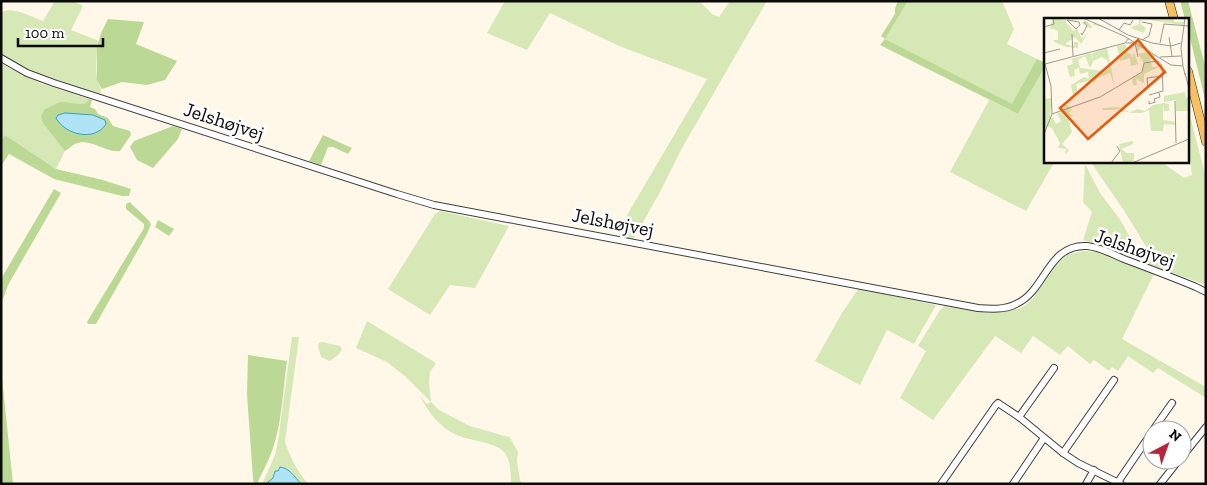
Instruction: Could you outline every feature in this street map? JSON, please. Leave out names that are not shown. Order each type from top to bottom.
[{"type":"main road","points":[[1169,1],[1174,18]]},
{"type":"main road","points":[[1190,80],[1206,142]]},
{"type":"street","name":"Jelshøjvej","points":[[1,58],[27,73],[54,83],[397,194],[434,204],[978,308],[1002,308],[1014,306],[1022,302],[1035,289],[1051,263],[1057,257],[1073,248],[1086,246],[1103,250],[1206,292]]},
{"type":"street","points":[[1019,417],[1054,368]]},
{"type":"street","points":[[1063,453],[1114,380]]},
{"type":"street","points":[[941,484],[998,403],[1002,404],[1078,463],[1119,483],[1142,448]]},
{"type":"street","points":[[1160,420],[1172,403]]},
{"type":"street","points":[[1192,444],[1206,427]]},
{"type":"street","points":[[1013,484],[1044,438]]},
{"type":"street","points":[[1086,484],[1094,470]]},
{"type":"street","points":[[1160,484],[1171,470]]},
{"type":"green space","points":[[55,1],[73,1],[83,6],[71,30],[99,41],[96,69],[101,94],[31,71],[1,54],[2,12],[6,10],[16,11],[43,21]]},
{"type":"green space","points":[[505,1],[699,1],[712,14],[719,17],[730,1],[767,1],[682,148],[633,240],[621,237],[620,227],[707,79],[619,46],[550,13],[527,50],[487,33]]},
{"type":"green space","points":[[898,1],[908,1],[885,39],[881,36],[895,14]]},
{"type":"green space","points":[[908,1],[1002,1],[1014,29],[1007,44],[1037,59],[1012,105],[885,39]]},
{"type":"green space","points":[[1180,1],[1188,1],[1206,69],[1206,103],[1190,38],[1190,18],[1185,18]]},
{"type":"green space","points":[[108,19],[144,22],[136,44],[177,61],[165,80],[147,85],[122,82],[102,89],[97,80],[97,48],[101,33]]},
{"type":"green space","points":[[885,39],[1012,104],[1037,59],[1044,62],[1044,68],[1018,114],[880,45]]},
{"type":"green space","points":[[1,63],[43,84],[89,99],[86,104],[81,105],[64,102],[58,141],[65,151],[56,169],[5,135],[1,141]]},
{"type":"green space","points":[[1044,68],[1044,162],[1054,162],[1026,211],[950,172],[989,100],[1018,114]]},
{"type":"green space","points":[[89,99],[92,100],[90,107],[95,109],[98,114],[108,118],[113,126],[130,131],[131,135],[120,151],[108,150],[87,142],[81,142],[65,151],[43,123],[41,117],[44,110],[51,106],[64,102],[83,104]]},
{"type":"green space","points":[[1190,116],[1206,178],[1206,285],[1148,264],[1147,248],[1091,162],[1161,162],[1184,178],[1192,175]]},
{"type":"green space","points":[[173,126],[182,129],[178,139],[153,168],[137,160],[130,147],[134,141]]},
{"type":"green space","points":[[5,135],[56,169],[131,189],[129,196],[122,196],[54,179],[9,154],[1,166],[1,141]]},
{"type":"green space","points":[[323,135],[352,148],[348,154],[333,147],[328,147],[321,165],[309,161]]},
{"type":"green space","points":[[1085,164],[1100,193],[1121,221],[1138,252],[1135,258],[1083,240],[1092,212],[1083,202]]},
{"type":"green space","points":[[54,189],[61,193],[8,285],[1,304],[1,279]]},
{"type":"green space","points":[[130,202],[151,224],[96,324],[88,324],[87,322],[144,228],[144,224],[126,209],[126,204]]},
{"type":"green space","points":[[440,211],[509,226],[475,288],[450,285],[430,315],[388,289],[435,214]]},
{"type":"green space","points":[[158,220],[174,229],[169,236],[155,227]]},
{"type":"green space","points":[[1083,251],[1098,252],[1154,274],[1122,339],[1206,387],[1206,398],[1158,368],[1153,373],[1128,356],[1118,371],[1112,367],[1109,371],[1094,360],[1090,364],[1068,346],[1060,355],[1033,336],[1021,353],[995,336],[933,420],[900,398],[926,351],[918,346],[945,305],[989,313],[1019,309],[1033,298],[1057,264],[1067,255]]},
{"type":"green space","points":[[859,288],[936,305],[914,344],[887,330],[860,385],[815,361],[842,313]]},
{"type":"green space","points":[[367,321],[436,363],[430,372],[431,402],[406,377],[387,362],[356,348]]},
{"type":"green space","points":[[292,337],[299,337],[285,442],[294,464],[308,484],[262,484],[275,455],[278,441]]},
{"type":"green space","points":[[322,342],[340,346],[342,349],[330,361],[321,357],[318,346]]},
{"type":"green space","points":[[248,355],[287,361],[277,435],[271,454],[258,481],[259,484],[254,484],[253,479],[247,394]]},
{"type":"green space","points":[[1,368],[13,484],[2,484]]},
{"type":"green space","points":[[420,396],[427,404],[431,402],[439,410],[470,426],[509,436],[518,452],[517,461],[522,484],[511,484],[508,460],[501,449],[451,432],[435,419]]},
{"type":"water","points":[[65,113],[93,115],[105,120],[106,124],[95,133],[80,134],[66,129],[60,124],[56,118],[58,115]]},
{"type":"water","points":[[280,467],[289,471],[301,484],[267,484],[273,478],[275,471],[278,471]]}]
